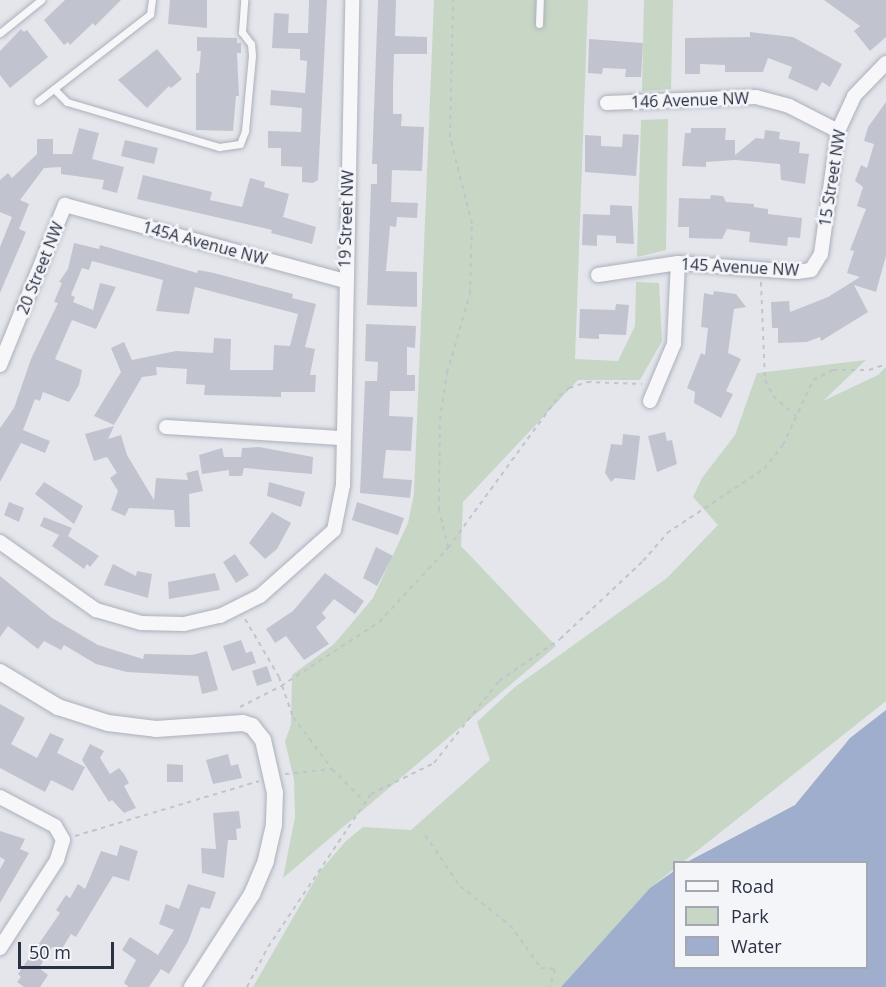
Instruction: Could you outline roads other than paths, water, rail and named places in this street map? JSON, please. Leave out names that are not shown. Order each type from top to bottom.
[{"type":"street","name":"19 Street NW","points":[[0,542],[77,599],[120,618],[184,624],[239,609],[306,559],[334,530],[343,485],[341,438],[352,0]]},
{"type":"street","name":"15 Street NW","points":[[811,270],[821,254],[838,131],[854,96],[886,63]]},
{"type":"street","name":"146 Avenue NW","points":[[607,103],[756,97],[789,106],[838,131]]},
{"type":"street","name":"145A Avenue NW","points":[[65,205],[344,280]]},
{"type":"street","name":"20 Street NW","points":[[0,365],[65,205]]},
{"type":"street","name":"145 Avenue NW","points":[[598,275],[678,263],[811,270]]},
{"type":"street","points":[[650,400],[675,335],[678,263]]},
{"type":"street","points":[[166,427],[341,438]]},
{"type":"street","points":[[0,672],[48,702],[108,723],[156,729],[243,723],[252,726],[263,740],[273,777],[274,825],[260,878],[192,987]]},
{"type":"street","points":[[0,797],[55,826],[63,840],[57,860],[0,948]]},
{"type":"lane","points":[[0,33],[41,0]]},
{"type":"lane","points":[[38,101],[150,14],[152,0]]},
{"type":"lane","points":[[54,89],[67,102],[219,147],[240,144],[245,131],[252,55],[251,44],[242,32],[244,0]]},
{"type":"lane","points":[[538,24],[540,0]]},
{"type":"water","points":[[886,710],[886,987],[561,987],[650,888],[673,872],[673,969],[868,969],[868,861],[689,861],[795,805],[850,738]]}]
